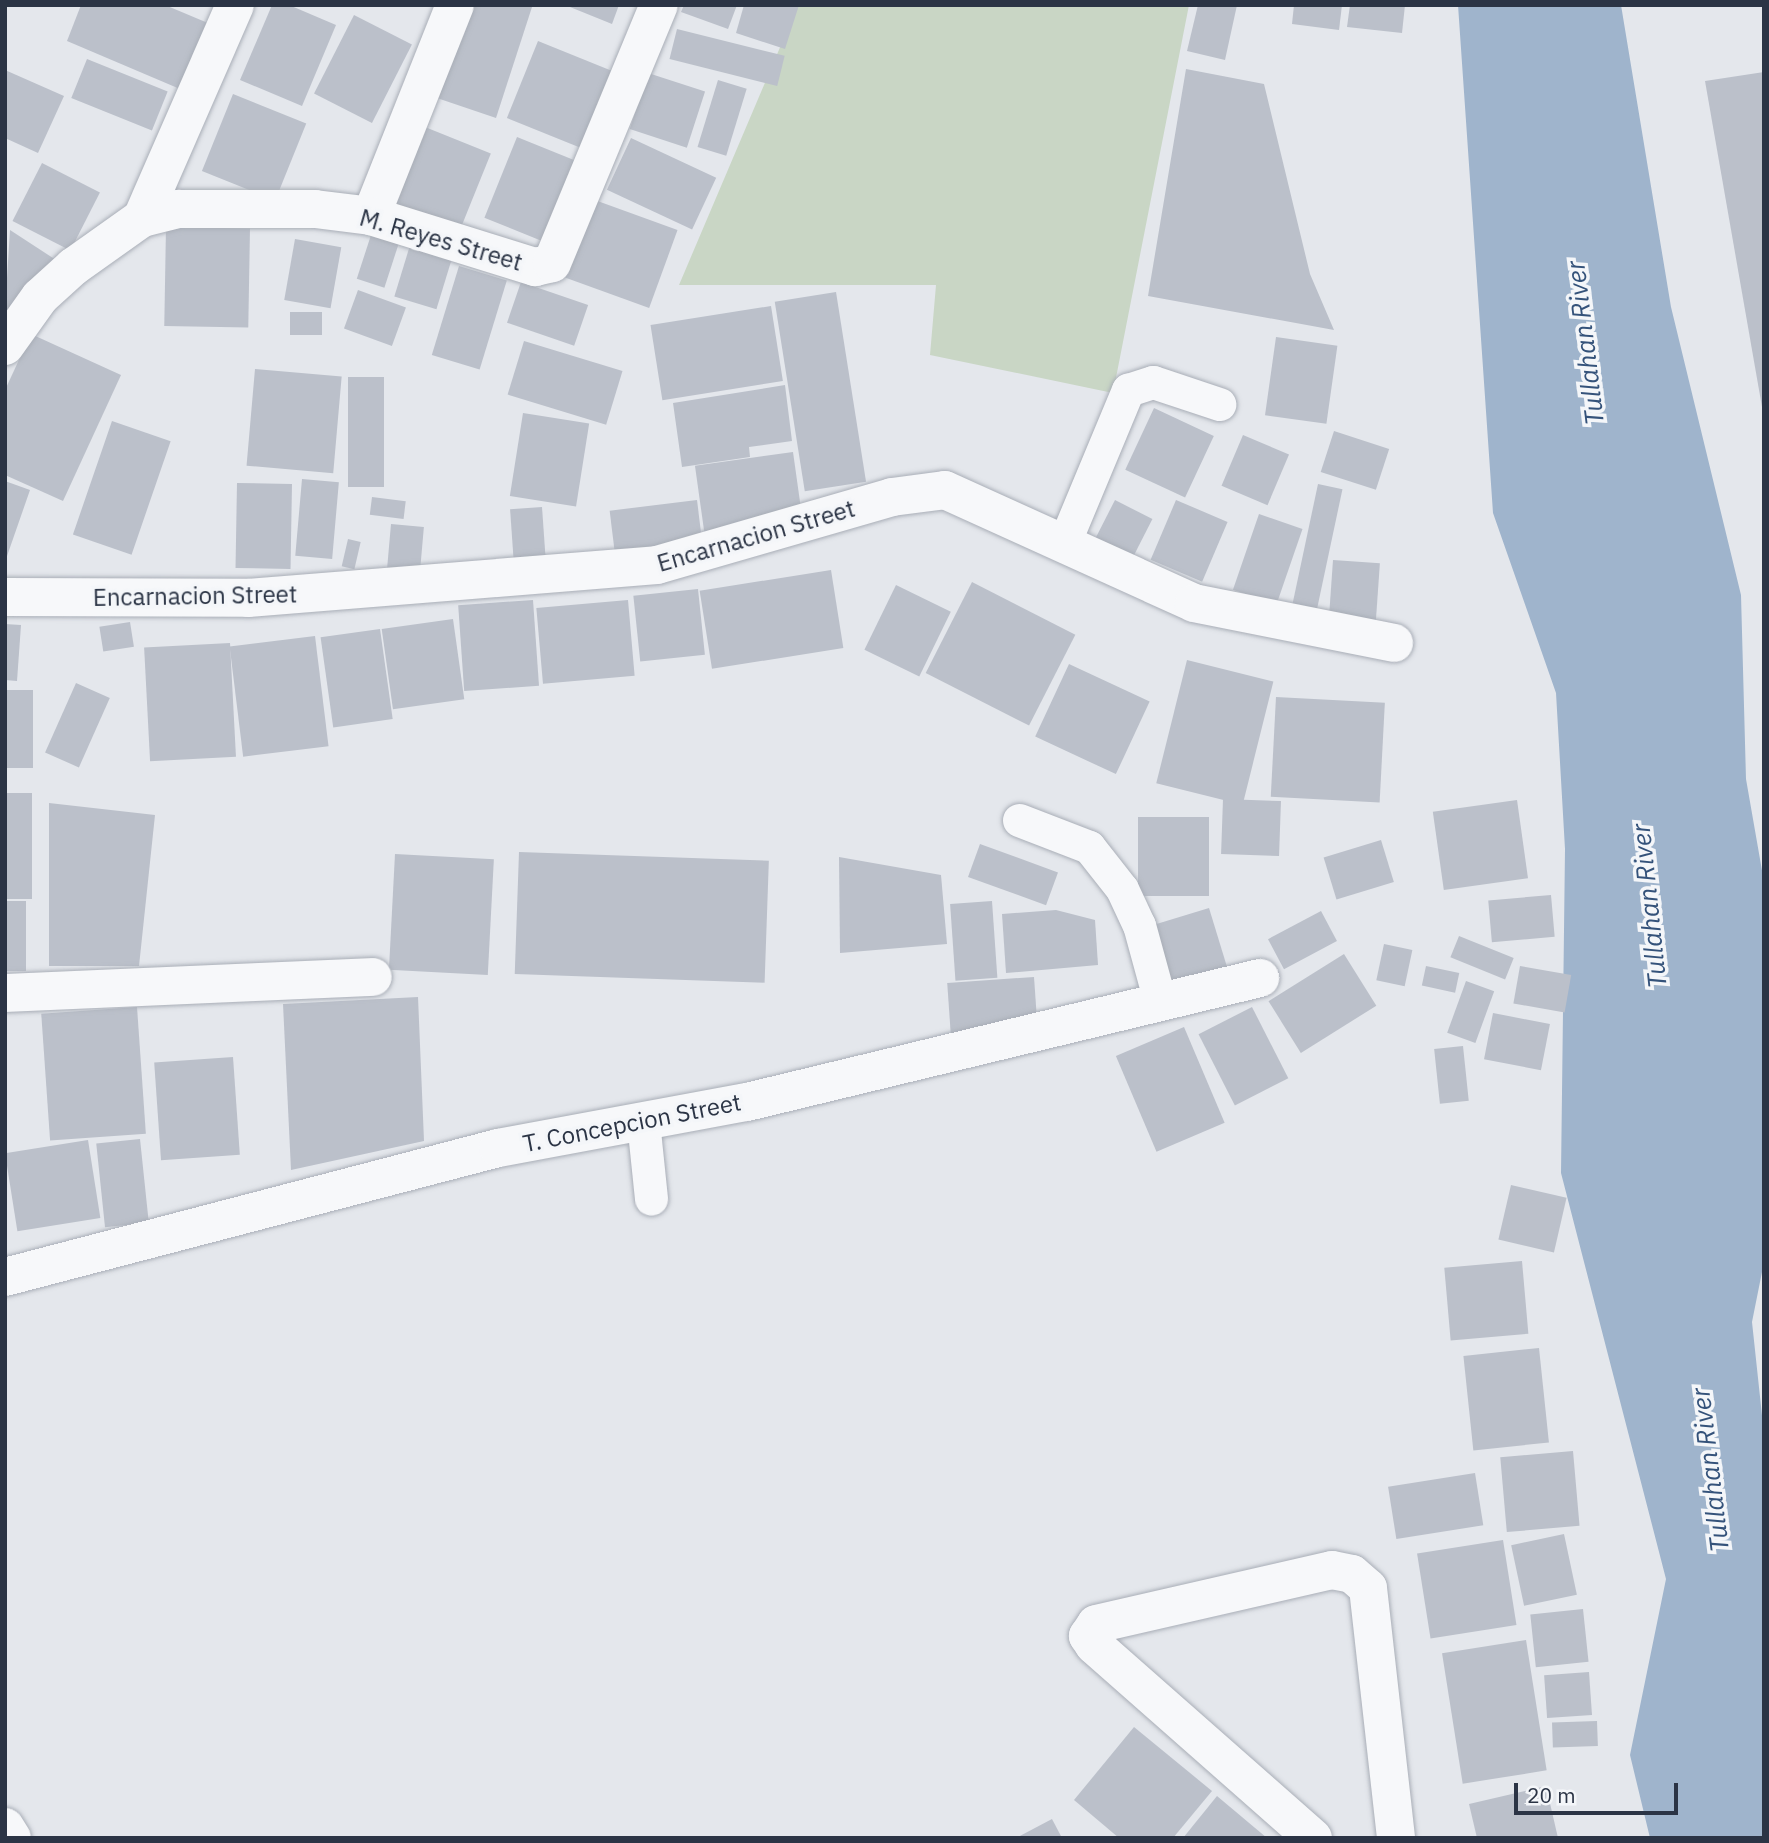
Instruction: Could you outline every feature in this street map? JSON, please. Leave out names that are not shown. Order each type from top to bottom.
[{"type":"street","name":"M. Reyes Street","points":[[142,218],[235,5]]},
{"type":"street","points":[[371,216],[455,5]]},
{"type":"street","name":"M. Reyes Street","points":[[5,346],[40,297],[142,218],[179,209],[315,209],[371,216],[535,267],[552,263],[564,248],[659,5]]},
{"type":"street","name":"Encarnacion Street","points":[[5,597],[248,598],[675,563],[916,491],[945,490],[1065,541],[1194,603],[1394,643]]},
{"type":"street","points":[[5,993],[373,977]]},
{"type":"street","name":"T. Concepcion Street","points":[[5,1277],[498,1148],[643,1121],[1260,978]]},
{"type":"street","points":[[1312,1838],[1094,1645],[1088,1636],[1096,1624],[1332,1570],[1352,1574],[1368,1588],[1396,1838]]},
{"type":"street","points":[[5,1827],[12,1838]]},
{"type":"lane","points":[[1065,541],[1128,390],[1153,382],[1219,404]]},
{"type":"lane","points":[[1019,820],[1089,847],[1105,868],[1139,925],[1160,1002]]},
{"type":"lane","points":[[643,1121],[651,1199]]},
{"type":"green space","points":[[798,5],[1189,5],[1113,393],[930,355],[936,285],[679,285]]},
{"type":"water","name":"Tullahan River","points":[[1458,5],[1621,5],[1671,307],[1741,595],[1746,779],[1764,882],[1764,1262],[1752,1322],[1764,1434],[1764,1838],[1650,1838],[1630,1755],[1666,1579],[1561,1173],[1565,849],[1556,693],[1493,513]]},
{"type":"building","points":[[81,5],[165,5],[215,26],[187,92],[67,41]]},
{"type":"building","points":[[272,5],[289,5],[336,25],[302,106],[240,80]]},
{"type":"building","points":[[464,5],[532,7],[496,118],[434,97]]},
{"type":"building","points":[[565,5],[619,5],[612,24]]},
{"type":"building","points":[[684,5],[737,5],[728,29],[681,12]]},
{"type":"building","points":[[744,5],[799,5],[785,49],[736,33]]},
{"type":"building","points":[[1198,5],[1237,5],[1225,60],[1187,51]]},
{"type":"building","points":[[1294,5],[1342,5],[1339,30],[1292,24]]},
{"type":"building","points":[[1350,5],[1405,5],[1402,33],[1347,27]]},
{"type":"building","points":[[354,15],[412,45],[372,123],[314,93]]},
{"type":"building","points":[[677,29],[785,56],[777,86],[670,59]]},
{"type":"building","points":[[538,41],[623,75],[592,152],[507,118]]},
{"type":"building","points":[[87,59],[168,92],[152,131],[71,98]]},
{"type":"building","points":[[1186,69],[1264,84],[1310,274],[1334,330],[1148,296]]},
{"type":"building","points":[[5,70],[64,96],[38,153],[5,138]]},
{"type":"building","points":[[1764,72],[1764,406],[1762,407],[1705,81]]},
{"type":"building","points":[[648,73],[705,92],[687,148],[630,129]]},
{"type":"building","points":[[718,80],[747,89],[726,156],[698,147]]},
{"type":"building","points":[[233,94],[306,124],[275,201],[202,171]]},
{"type":"building","points":[[425,127],[491,154],[458,234],[392,208]]},
{"type":"building","points":[[517,137],[589,166],[557,247],[484,218]]},
{"type":"building","points":[[631,138],[716,178],[692,229],[607,190]]},
{"type":"building","points":[[42,163],[100,193],[70,250],[12,221]]},
{"type":"building","points":[[592,199],[678,230],[649,308],[564,277]]},
{"type":"building","points":[[166,227],[250,228],[248,327],[164,326]]},
{"type":"building","points":[[10,230],[56,260],[19,318],[5,310]]},
{"type":"building","points":[[371,235],[399,244],[384,288],[357,279]]},
{"type":"building","points":[[295,239],[341,247],[331,308],[284,300]]},
{"type":"building","points":[[411,242],[453,255],[436,309],[394,297]]},
{"type":"building","points":[[459,266],[507,281],[480,370],[432,355]]},
{"type":"building","points":[[521,282],[588,305],[574,346],[507,323]]},
{"type":"building","points":[[358,290],[406,307],[392,346],[344,329]]},
{"type":"building","points":[[836,292],[866,482],[805,491],[775,302]]},
{"type":"building","points":[[771,306],[783,381],[662,400],[651,325]]},
{"type":"building","points":[[290,312],[322,312],[322,335],[290,335]]},
{"type":"building","points":[[31,334],[121,375],[63,501],[5,475],[5,390]]},
{"type":"building","points":[[1276,337],[1337,346],[1326,424],[1265,415]]},
{"type":"building","points":[[524,341],[622,371],[606,425],[508,395]]},
{"type":"building","points":[[255,369],[342,377],[333,473],[247,466]]},
{"type":"building","points":[[348,377],[384,377],[384,487],[348,487]]},
{"type":"building","points":[[785,385],[792,441],[749,447],[750,457],[682,467],[673,403]]},
{"type":"building","points":[[1154,408],[1214,436],[1185,498],[1125,470]]},
{"type":"building","points":[[523,413],[589,423],[576,506],[510,496]]},
{"type":"building","points":[[112,421],[171,441],[132,555],[73,534]]},
{"type":"building","points":[[1334,431],[1389,449],[1376,490],[1321,472]]},
{"type":"building","points":[[1243,435],[1289,455],[1268,505],[1222,486]]},
{"type":"building","points":[[793,452],[802,519],[704,533],[695,466]]},
{"type":"building","points":[[302,479],[339,482],[332,559],[295,556]]},
{"type":"building","points":[[5,481],[30,490],[6,559],[5,559]]},
{"type":"building","points":[[237,483],[292,484],[291,569],[236,568]]},
{"type":"building","points":[[1318,484],[1342,489],[1316,614],[1291,609]]},
{"type":"building","points":[[372,497],[406,501],[404,519],[370,515]]},
{"type":"building","points":[[697,500],[702,543],[615,553],[610,511]]},
{"type":"building","points":[[1115,500],[1152,519],[1131,562],[1093,543]]},
{"type":"building","points":[[1176,500],[1228,522],[1202,582],[1151,560]]},
{"type":"building","points":[[542,507],[546,568],[514,570],[510,509]]},
{"type":"building","points":[[1259,514],[1302,529],[1276,605],[1233,590]]},
{"type":"building","points":[[391,524],[424,527],[420,574],[387,571]]},
{"type":"building","points":[[348,539],[361,542],[354,569],[342,566]]},
{"type":"building","points":[[1333,560],[1380,563],[1376,624],[1329,621]]},
{"type":"building","points":[[831,570],[843,648],[712,669],[700,591]]},
{"type":"building","points":[[972,582],[1075,635],[1029,726],[926,673]]},
{"type":"building","points":[[896,585],[951,612],[919,676],[864,650]]},
{"type":"building","points":[[698,589],[705,655],[640,661],[633,596]]},
{"type":"building","points":[[533,600],[539,686],[464,691],[458,605]]},
{"type":"building","points":[[628,600],[635,676],[543,684],[536,608]]},
{"type":"building","points":[[453,619],[464,699],[393,709],[382,629]]},
{"type":"building","points":[[130,622],[134,647],[103,652],[99,627]]},
{"type":"building","points":[[5,624],[21,625],[17,681],[5,680]]},
{"type":"building","points":[[380,629],[393,719],[333,727],[321,637]]},
{"type":"building","points":[[315,636],[329,746],[243,757],[230,646]]},
{"type":"building","points":[[230,643],[236,757],[150,761],[144,648]]},
{"type":"building","points":[[1187,660],[1273,682],[1243,805],[1156,783]]},
{"type":"building","points":[[1069,664],[1150,702],[1116,774],[1035,737]]},
{"type":"building","points":[[76,683],[110,698],[79,767],[45,752]]},
{"type":"building","points":[[5,690],[33,690],[33,768],[5,768]]},
{"type":"building","points":[[1276,697],[1385,703],[1380,803],[1271,797]]},
{"type":"building","points":[[5,793],[32,793],[32,899],[5,899]]},
{"type":"building","points":[[1223,799],[1281,801],[1279,856],[1221,854]]},
{"type":"building","points":[[1517,800],[1528,878],[1444,890],[1433,812]]},
{"type":"building","points":[[49,803],[155,815],[139,966],[49,966]]},
{"type":"building","points":[[1138,817],[1209,817],[1209,896],[1138,896]]},
{"type":"building","points":[[1381,840],[1394,882],[1336,900],[1324,858]]},
{"type":"building","points":[[980,844],[1058,872],[1046,905],[968,877]]},
{"type":"building","points":[[519,852],[769,861],[765,983],[515,974]]},
{"type":"building","points":[[395,854],[494,859],[488,975],[389,970]]},
{"type":"building","points":[[839,857],[941,875],[947,944],[840,953]]},
{"type":"building","points":[[1551,895],[1555,937],[1492,942],[1488,900]]},
{"type":"building","points":[[5,901],[26,901],[26,971],[5,971]]},
{"type":"building","points":[[992,901],[997,978],[955,981],[950,904]]},
{"type":"building","points":[[1209,908],[1229,974],[1172,992],[1152,926]]},
{"type":"building","points":[[1056,910],[1095,920],[1098,965],[1006,973],[1002,914]]},
{"type":"building","points":[[1321,911],[1337,941],[1284,969],[1268,939]]},
{"type":"building","points":[[1459,936],[1514,958],[1505,979],[1450,957]]},
{"type":"building","points":[[1384,944],[1412,950],[1405,986],[1376,980]]},
{"type":"building","points":[[1344,954],[1376,1006],[1301,1053],[1269,1001]]},
{"type":"building","points":[[1426,966],[1459,973],[1455,993],[1422,986]]},
{"type":"building","points":[[1520,966],[1571,975],[1565,1012],[1513,1003]]},
{"type":"building","points":[[1034,977],[1038,1031],[951,1037],[947,983]]},
{"type":"building","points":[[1466,981],[1494,991],[1475,1043],[1447,1033]]},
{"type":"building","points":[[418,997],[424,1141],[291,1170],[283,1004]]},
{"type":"building","points":[[137,1007],[146,1134],[50,1140],[41,1014]]},
{"type":"building","points":[[1252,1007],[1288,1078],[1235,1106],[1199,1034]]},
{"type":"building","points":[[1493,1013],[1550,1024],[1541,1070],[1484,1059]]},
{"type":"building","points":[[1184,1027],[1225,1123],[1157,1152],[1116,1056]]},
{"type":"building","points":[[1463,1046],[1469,1101],[1440,1104],[1434,1049]]},
{"type":"building","points":[[233,1057],[240,1155],[161,1160],[154,1063]]},
{"type":"building","points":[[140,1139],[149,1223],[105,1227],[96,1144]]},
{"type":"building","points":[[88,1140],[100,1218],[17,1231],[5,1153]]},
{"type":"building","points":[[1511,1185],[1567,1198],[1554,1252],[1498,1240]]},
{"type":"building","points":[[1522,1261],[1528,1334],[1451,1341],[1444,1268]]},
{"type":"building","points":[[1539,1348],[1549,1442],[1473,1450],[1463,1356]]},
{"type":"building","points":[[1573,1451],[1580,1526],[1507,1532],[1500,1457]]},
{"type":"building","points":[[1475,1473],[1483,1525],[1396,1539],[1388,1487]]},
{"type":"building","points":[[1564,1534],[1577,1595],[1524,1606],[1511,1545]]},
{"type":"building","points":[[1503,1540],[1516,1625],[1431,1639],[1417,1554]]},
{"type":"building","points":[[1583,1609],[1589,1662],[1536,1667],[1530,1615]]},
{"type":"building","points":[[1526,1640],[1547,1770],[1463,1784],[1442,1653]]},
{"type":"building","points":[[1589,1672],[1592,1715],[1547,1718],[1544,1675]]},
{"type":"building","points":[[1597,1721],[1598,1746],[1553,1748],[1552,1723]]},
{"type":"building","points":[[1134,1727],[1212,1791],[1173,1838],[1119,1838],[1074,1800]]},
{"type":"building","points":[[1546,1786],[1558,1838],[1477,1838],[1469,1804]]},
{"type":"building","points":[[1217,1796],[1267,1838],[1183,1838]]},
{"type":"building","points":[[1052,1819],[1062,1838],[1016,1838]]}]
